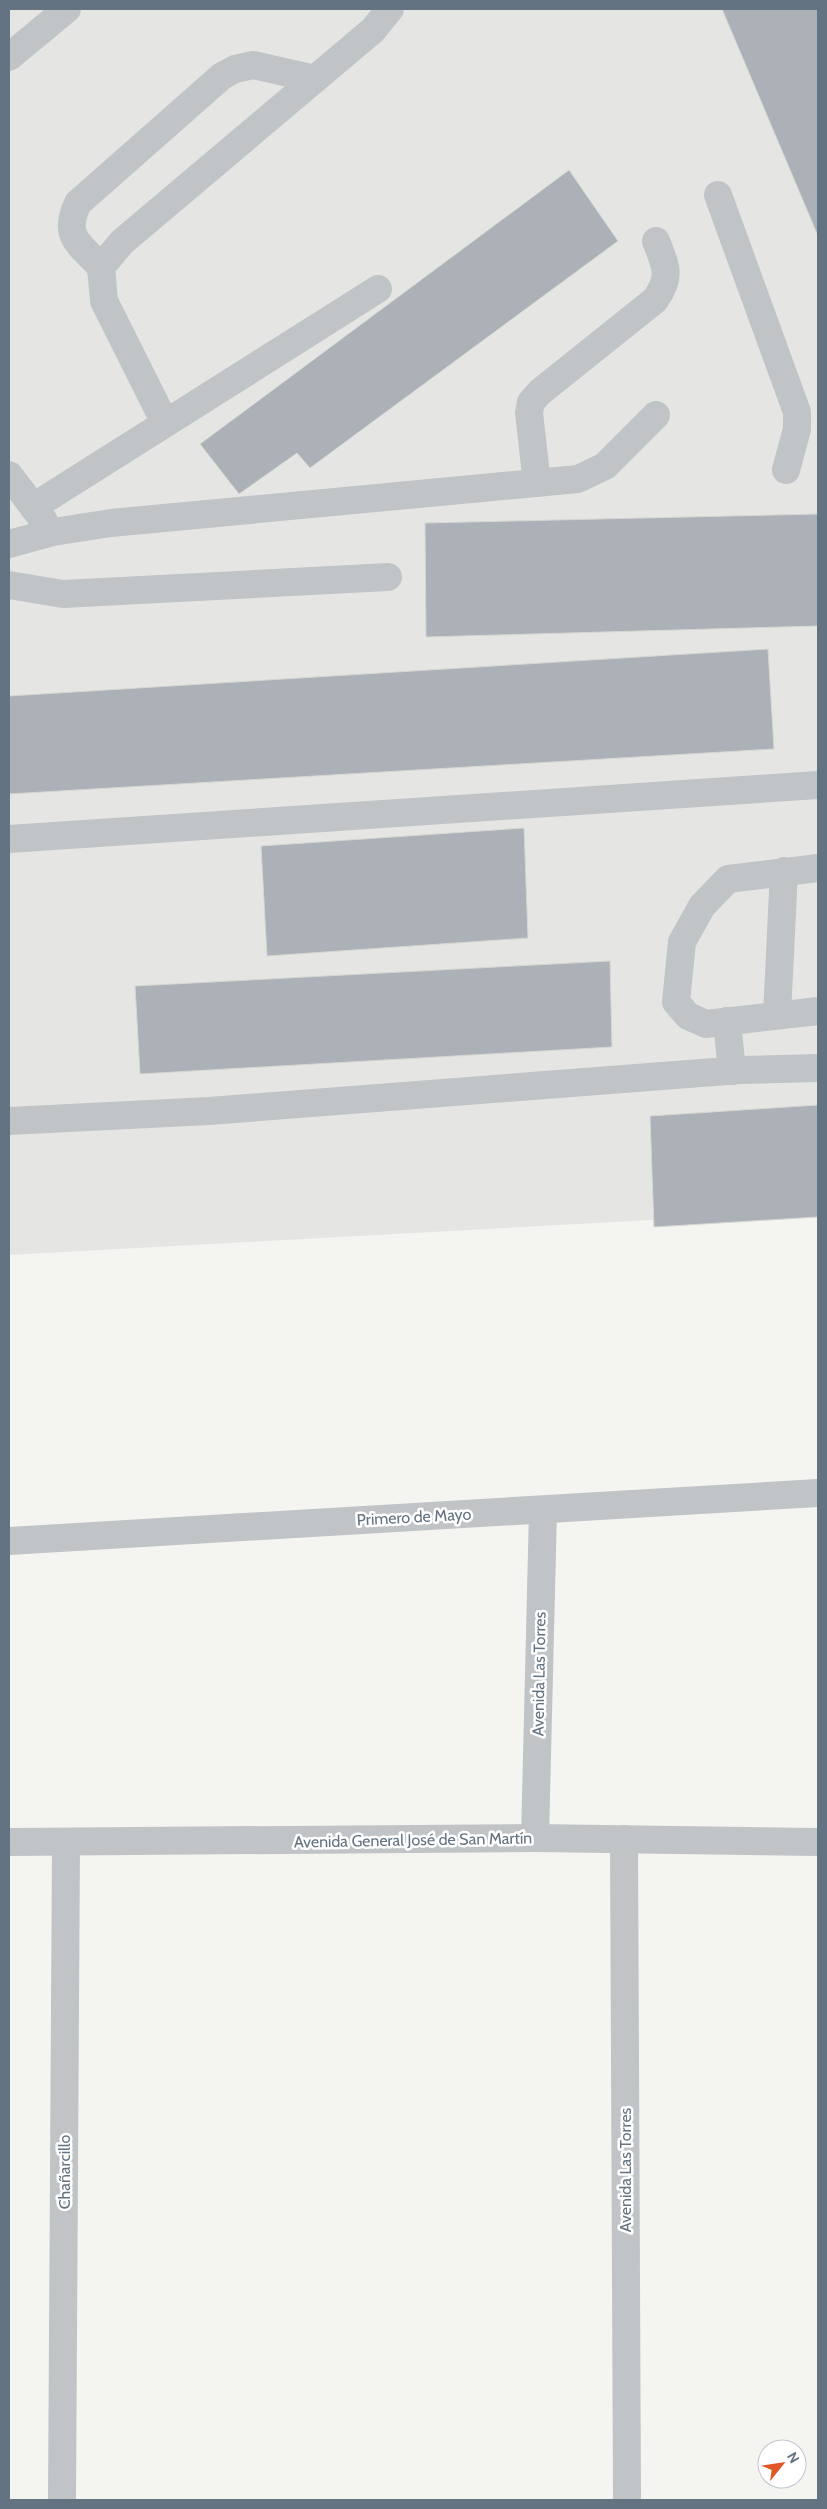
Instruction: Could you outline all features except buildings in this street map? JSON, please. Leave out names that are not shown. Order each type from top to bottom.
[{"type":"street","points":[[9,57],[67,9]]},
{"type":"street","points":[[101,267],[122,242],[373,30],[390,9]]},
{"type":"street","points":[[165,424],[104,301],[101,267],[72,236],[70,219],[78,203],[222,76],[235,69],[253,65],[315,79]]},
{"type":"street","points":[[718,195],[808,409],[797,429],[786,470]]},
{"type":"street","points":[[537,483],[530,413],[531,402],[540,392],[655,300],[665,286],[667,269],[656,240]]},
{"type":"street","points":[[33,507],[378,289]]},
{"type":"street","points":[[9,544],[53,532],[111,523],[578,479],[592,474],[605,466],[656,415]]},
{"type":"street","points":[[9,475],[53,532]]},
{"type":"street","points":[[9,585],[63,594],[388,577]]},
{"type":"street","points":[[9,838],[818,785]]},
{"type":"street","points":[[818,868],[784,870],[728,879],[702,906],[682,942],[676,1002],[688,1016],[706,1024],[818,1011]]},
{"type":"street","points":[[777,1015],[784,870]]},
{"type":"street","points":[[727,1021],[732,1071]]},
{"type":"street","points":[[9,1121],[209,1111],[732,1071],[818,1068]]},
{"type":"street","name":"Primero de Mayo","points":[[9,1541],[818,1493]]},
{"type":"street","name":"Avenida Las Torres","points":[[535,1838],[542,1510]]},
{"type":"street","name":"Avenida General José de San Martín","points":[[9,1842],[66,1844],[535,1838],[818,1842]]},
{"type":"street","name":"Avenida Las Torres","points":[[624,1839],[626,2500]]},
{"type":"street","name":"Chañarcillo","points":[[62,2500],[66,1844]]},
{"type":"shaded area","points":[[9,9],[818,9],[818,1211],[9,1255]]}]
